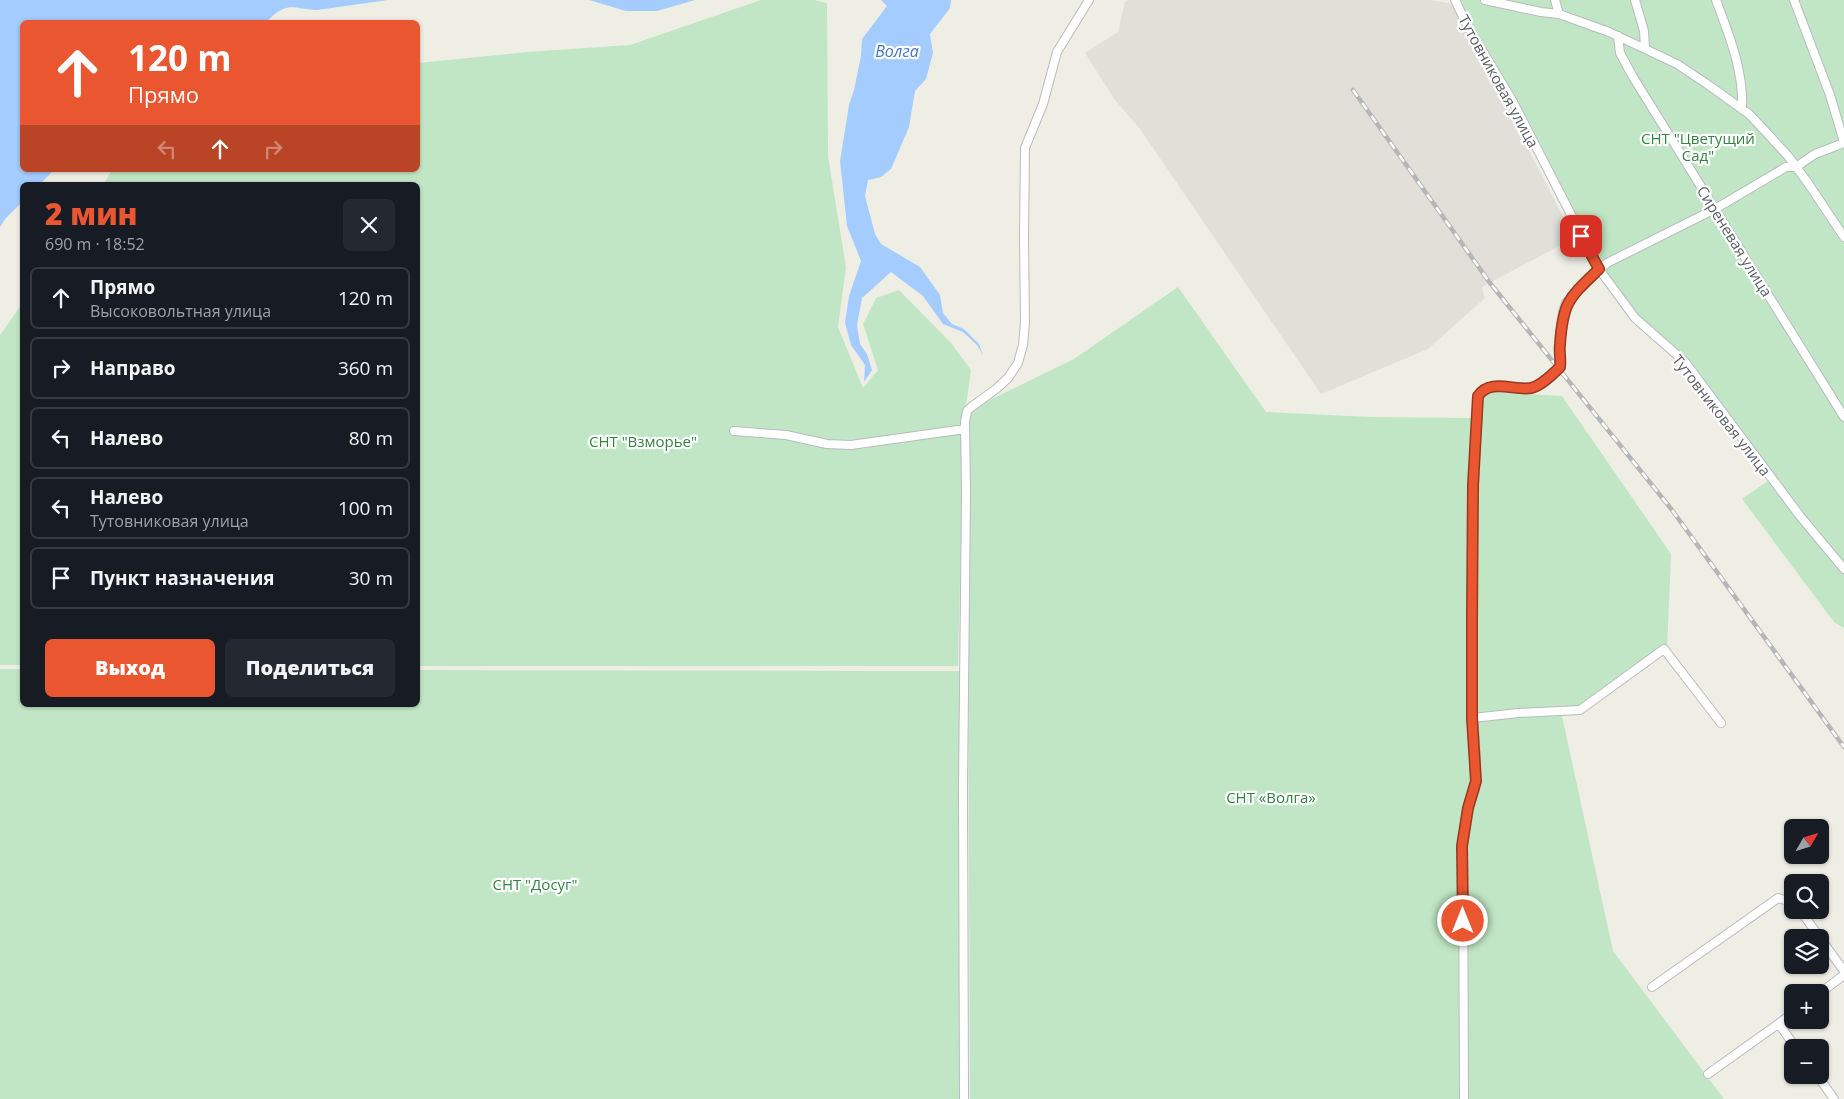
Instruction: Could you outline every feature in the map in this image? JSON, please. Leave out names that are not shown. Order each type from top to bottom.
[{"type":"street","points":[[964,1099],[963,789],[966,598],[964,422],[967,411],[1008,378],[1018,363],[1023,346],[1025,322],[1025,148],[1043,104],[1057,52],[1088,0]]},
{"type":"street","name":"Тутовниковая улица","points":[[1455,0],[1512,100],[1599,269],[1634,318],[1685,362],[1800,516],[1844,569]]},
{"type":"street","points":[[1485,0],[1559,14],[1618,36],[1677,64],[1742,108],[1766,132],[1796,166],[1844,237]]},
{"type":"street","points":[[1555,0],[1559,14]]},
{"type":"street","points":[[1635,0],[1644,31],[1645,48]]},
{"type":"street","points":[[1716,0],[1739,68],[1742,108]]},
{"type":"street","points":[[1464,1099],[1462,846],[1468,808],[1475,790],[1476,774],[1472,718],[1473,485],[1478,396],[1485,388],[1495,386],[1529,388],[1536,386],[1558,369],[1566,304],[1571,296],[1599,269],[1616,258],[1715,209],[1786,168],[1796,166],[1815,154],[1844,142],[1830,95],[1794,0]]},
{"type":"street","name":"Сиреневая улица","points":[[1618,36],[1620,53],[1633,77],[1844,417]]},
{"type":"street","points":[[734,431],[786,435],[845,446],[965,429]]},
{"type":"street","points":[[1472,718],[1518,712],[1580,710],[1664,649],[1721,722]]},
{"type":"street","points":[[1652,988],[1778,898],[1784,899]]},
{"type":"street","points":[[1806,919],[1844,971]]},
{"type":"street","points":[[1829,986],[1844,975]]},
{"type":"street","points":[[1708,1074],[1784,1020]]},
{"type":"street","points":[[1779,1024],[1790,1039]]},
{"type":"street","points":[[1823,1084],[1834,1099]]},
{"type":"shaded area","points":[[1429,0],[1453,4],[1574,238],[1482,287],[1485,298],[1428,349],[1321,394],[1140,129],[1115,100],[1085,53],[1118,32],[1125,1]]},
{"type":"green space","name":"СНТ \"Взморье\"","points":[[761,0],[814,0],[827,3],[828,156],[846,267],[838,327],[863,388],[878,370],[863,324],[876,298],[899,290],[951,343],[971,370],[967,399],[961,420],[963,447],[958,666],[420,666],[420,182],[105,182],[111,172],[420,172],[420,63],[527,52],[630,45]]},
{"type":"green space","name":"СНТ \"Цветущий Сад\"","points":[[1458,0],[1844,0],[1844,628],[1834,622],[1742,499],[1772,478],[1685,366],[1639,328],[1596,268]]},
{"type":"green space","name":"СНТ «Волга»","points":[[1178,287],[1266,412],[1371,417],[1475,418],[1477,391],[1562,396],[1671,554],[1667,650],[1585,711],[1562,716],[1613,951],[1724,1099],[970,1099],[967,411],[1074,359]]},
{"type":"green space","points":[[20,307],[20,665],[0,665],[0,335]]},
{"type":"green space","name":"СНТ \"Досуг\"","points":[[0,669],[20,669],[20,707],[420,707],[420,670],[960,671],[963,1099],[0,1099]]},
{"type":"water","points":[[0,0],[388,0],[317,10],[290,7],[285,8],[268,20],[20,20],[20,172],[52,172],[42,182],[20,182],[20,204],[0,227]]},
{"type":"water","points":[[589,0],[695,0],[657,11],[626,11]]},
{"type":"water","name":"Волга","points":[[881,0],[951,0],[950,8],[930,34],[933,53],[926,79],[915,91],[909,127],[891,169],[881,177],[868,180],[865,196],[875,234],[881,244],[920,267],[940,295],[943,313],[952,324],[964,329],[979,344],[983,355],[977,345],[963,332],[943,324],[923,296],[891,272],[862,298],[857,325],[860,344],[867,354],[872,370],[864,382],[865,365],[851,345],[845,323],[849,296],[861,261],[847,226],[840,161],[849,105],[861,56],[862,39],[887,6]]},
{"type":"railway","points":[[1353,90],[1490,283],[1672,510],[1844,747]]},
{"type":"route","points":[[1463,921],[1462,846],[1468,808],[1475,790],[1476,781],[1472,718],[1472,617],[1473,485],[1478,396],[1485,388],[1495,386],[1529,388],[1536,386],[1560,367],[1563,312],[1566,304],[1571,296],[1599,269],[1581,236]]}]
